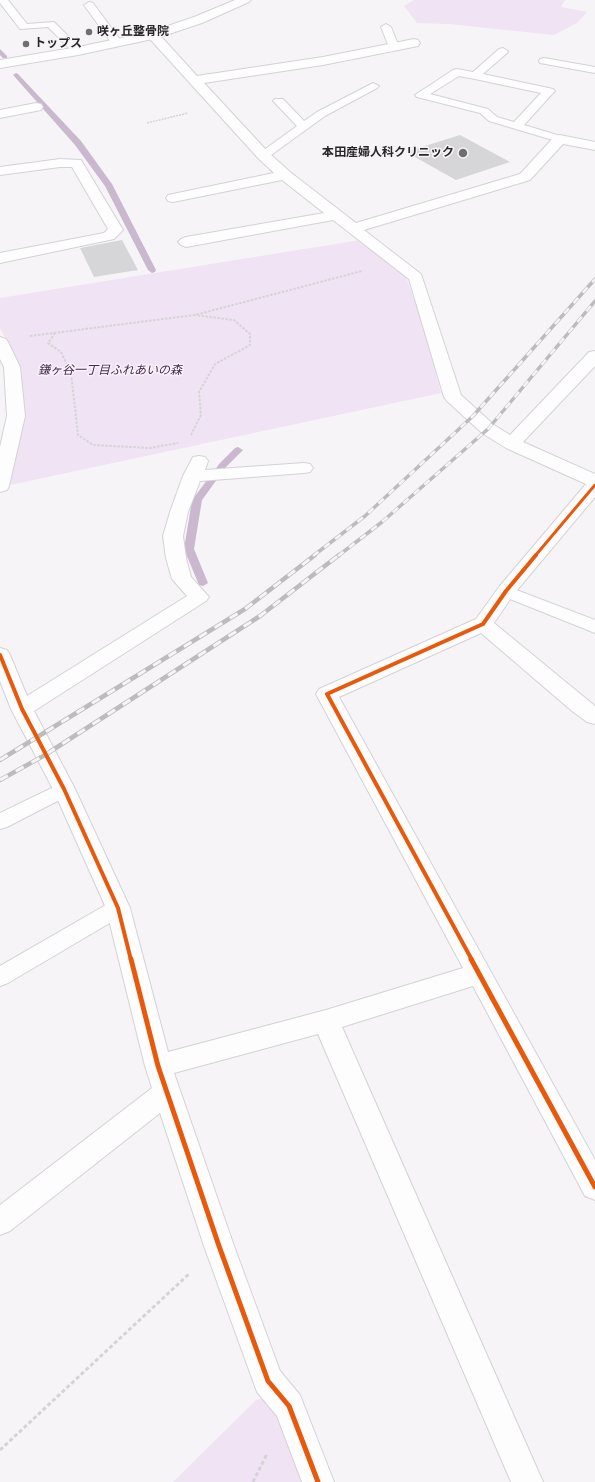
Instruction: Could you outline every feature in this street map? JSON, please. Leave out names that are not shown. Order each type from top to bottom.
[{"type":"street","points":[[0,64],[153,35],[198,20],[245,0]]},
{"type":"street","points":[[153,35],[263,155],[285,175],[416,277],[453,397],[488,429],[512,444],[595,481]]},
{"type":"street","points":[[195,80],[323,61],[414,43]]},
{"type":"street","points":[[0,114],[36,107]]},
{"type":"street","points":[[354,228],[525,177],[560,139],[595,146]]},
{"type":"street","points":[[0,171],[76,162],[116,230],[109,236],[0,258]]},
{"type":"street","points":[[173,198],[285,175]]},
{"type":"street","points":[[186,242],[336,215]]},
{"type":"street","points":[[0,342],[12,367],[16,416],[1,476]]},
{"type":"street","points":[[512,444],[595,356]]},
{"type":"street","points":[[22,709],[199,597],[182,579],[176,558],[173,536],[178,512],[195,468],[304,468]]},
{"type":"street","points":[[595,485],[506,591],[483,624],[327,694],[595,1187]]},
{"type":"street","points":[[483,624],[595,717]]},
{"type":"street","points":[[0,655],[22,709],[64,789],[118,908],[158,1066],[219,1246],[268,1381],[289,1406],[318,1482]]},
{"type":"street","points":[[158,1066],[326,1021],[478,974]]},
{"type":"street","points":[[326,1021],[527,1482]]},
{"type":"street","points":[[0,1222],[166,1092]]},
{"type":"lane","points":[[2,0],[24,27],[50,24],[78,50]]},
{"type":"lane","points":[[89,5],[117,43]]},
{"type":"lane","points":[[386,27],[394,47]]},
{"type":"lane","points":[[475,76],[503,51]]},
{"type":"lane","points":[[544,61],[595,70]]},
{"type":"lane","points":[[517,125],[549,91],[457,72],[421,96],[484,111],[493,119],[560,139]]},
{"type":"lane","points":[[263,155],[321,114],[373,86]]},
{"type":"lane","points":[[279,101],[303,126]]},
{"type":"lane","points":[[506,591],[595,627]]},
{"type":"lane","points":[[0,822],[64,789]]},
{"type":"lane","points":[[0,977],[118,908]]},
{"type":"path","points":[[147,123],[219,106]]},
{"type":"path","points":[[24,336],[195,315],[396,262]]},
{"type":"path","points":[[189,440],[201,415],[199,392],[215,364],[250,345],[250,334],[234,320],[195,315]]},
{"type":"path","points":[[55,332],[48,343],[61,352],[71,373],[78,435],[93,445],[150,448],[181,442]]},
{"type":"path","points":[[0,1450],[219,1246]]},
{"type":"green space","points":[[414,0],[565,0],[561,7],[587,12],[577,23],[554,35],[449,24],[417,23],[404,6]]},
{"type":"green space","name":"鎌ヶ谷一丁目ふれあいの森","points":[[360,240],[391,263],[406,277],[421,318],[441,393],[10,485],[22,431],[22,396],[7,341],[0,328],[0,298]]},
{"type":"green space","points":[[267,1397],[285,1435],[302,1482],[173,1482],[256,1400]]},
{"type":"building","points":[[460,135],[510,162],[456,180],[406,152]]},
{"type":"building","points":[[122,240],[138,270],[94,277],[80,248]]},
{"type":"waterway","points":[[0,51],[5,57]]},
{"type":"waterway","points":[[16,75],[78,143],[109,186],[152,270]]},
{"type":"waterway","points":[[203,583],[189,549],[197,500],[223,465],[238,450]]},
{"type":"railway","points":[[313,556],[365,516],[473,416],[595,279]]},
{"type":"railway","points":[[338,556],[382,522],[488,429],[595,301]]},
{"type":"railway","points":[[0,760],[245,609],[315,555]]},
{"type":"railway","points":[[0,780],[45,755],[260,616],[339,555]]},
{"type":"cycle path","points":[[595,485],[506,591],[483,624],[327,694],[595,1187]]},
{"type":"cycle path","points":[[0,655],[22,709],[64,789],[118,908],[158,1066],[219,1246],[268,1381],[289,1406],[318,1482]]},
{"type":"place","name":"咲ヶ丘整骨院","points":[[89,32]]},
{"type":"place","name":"トップス","points":[[26,44]]},
{"type":"place","name":"本田産婦人科クリニック","points":[[463,153]]}]
